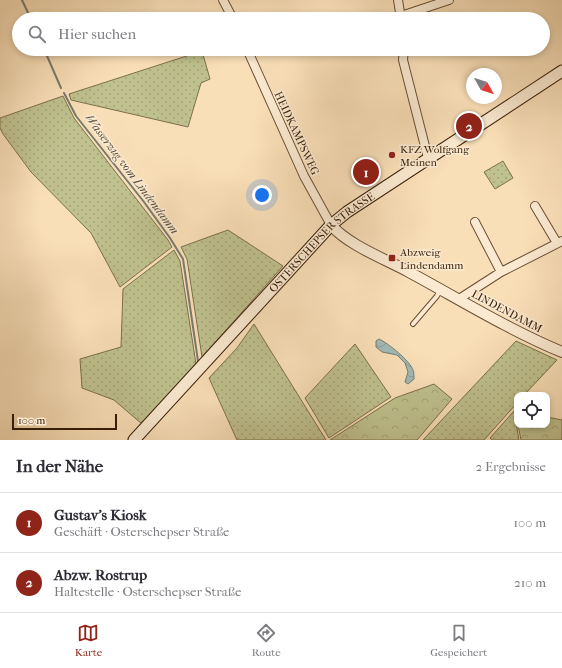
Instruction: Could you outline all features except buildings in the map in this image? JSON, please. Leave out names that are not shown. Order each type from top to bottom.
[{"type":"main road","name":"OSTERSCHEPSER STRASSE","points":[[134,440],[331,225],[347,212],[562,71]]},
{"type":"street","points":[[223,0],[229,12]]},
{"type":"street","points":[[398,0],[400,12]]},
{"type":"street","points":[[415,12],[449,0]]},
{"type":"street","name":"HEIDKAMPSWEG","points":[[250,56],[304,176],[331,225]]},
{"type":"street","points":[[404,56],[428,158]]},
{"type":"street","points":[[459,299],[501,272],[560,242],[535,206]]},
{"type":"street","points":[[475,222],[501,272]]},
{"type":"street","name":"LINDENDAMM","points":[[331,225],[340,234],[459,299],[562,352]]},
{"type":"lane","points":[[413,324],[437,296],[441,289]]},
{"type":"green space","points":[[187,56],[203,56],[210,79],[201,83],[188,127],[71,100],[69,94]]},
{"type":"green space","points":[[63,96],[74,118],[172,247],[120,287],[91,233],[31,172],[0,128],[0,118]]},
{"type":"green space","points":[[503,161],[513,178],[495,189],[484,172]]},
{"type":"green space","points":[[228,230],[283,266],[202,357],[187,259],[181,247]]},
{"type":"green space","points":[[174,250],[180,261],[196,364],[142,424],[114,400],[82,388],[80,359],[121,347],[123,289]]},
{"type":"green space","points":[[254,324],[326,440],[237,440],[209,378],[237,348]]},
{"type":"green space","points":[[516,341],[557,360],[527,392],[514,392],[514,406],[484,440],[423,440]]},
{"type":"green space","points":[[355,344],[391,397],[329,438],[305,398]]},
{"type":"green space","points":[[434,384],[452,399],[417,440],[330,440],[395,398]]},
{"type":"green space","points":[[514,411],[514,428],[517,428],[519,440],[492,440],[490,438]]},
{"type":"green space","points":[[550,418],[562,420],[562,440],[521,440],[519,428],[550,428]]},
{"type":"water","points":[[379,339],[388,344],[411,366],[414,372],[414,379],[408,384],[405,382],[408,372],[405,363],[397,355],[382,352],[376,347],[376,341]]},
{"type":"waterway","name":"Wasserzug vom Lindendamm","points":[[22,0],[28,12]]},
{"type":"waterway","name":"Wasserzug vom Lindendamm","points":[[47,56],[61,88]]},
{"type":"waterway","name":"Wasserzug vom Lindendamm","points":[[64,93],[76,116],[144,202],[183,259],[198,361]]},
{"type":"place","name":"Abzw. Rostrup","points":[[469,126]]},
{"type":"place","name":"KFZ Wolfgang Meinen","points":[[392,155]]},
{"type":"place","name":"Gustav's Kiosk","points":[[366,172]]},
{"type":"place","name":"Abzweig Lindendamm","points":[[392,258]]}]
